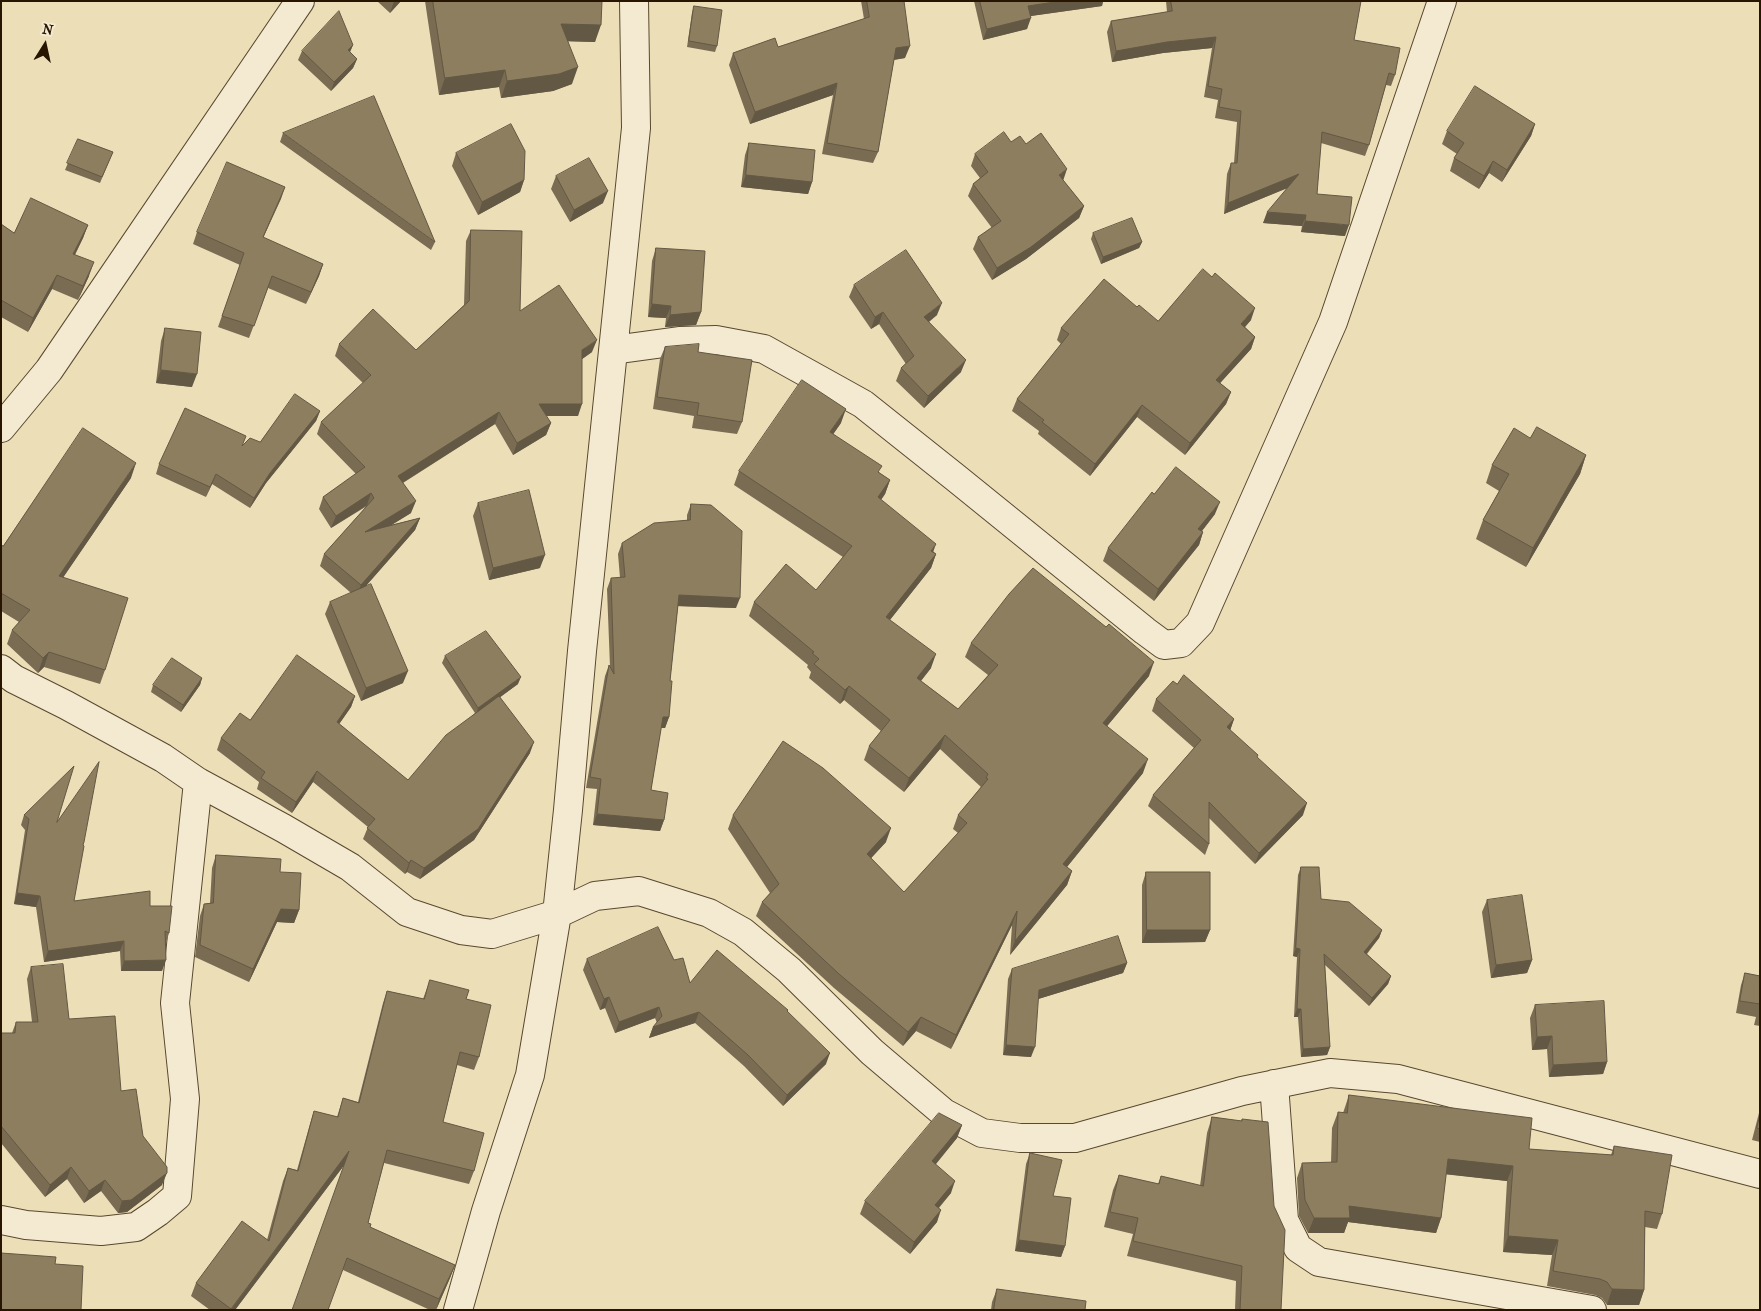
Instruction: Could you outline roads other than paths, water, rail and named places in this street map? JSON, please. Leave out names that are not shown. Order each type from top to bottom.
[{"type":"street","points":[[1,428],[49,370],[300,1]]},
{"type":"street","points":[[458,1310],[486,1211],[530,1075],[557,914],[636,128],[634,1]]},
{"type":"street","points":[[613,350],[679,341],[716,340],[764,349],[863,404],[1164,645],[1181,643],[1200,623],[1332,322],[1442,1]]},
{"type":"street","points":[[1,668],[14,679],[164,758],[198,782],[350,867],[407,912],[462,930],[492,934],[557,914],[595,896],[639,891],[709,913],[743,932],[789,970],[872,1052],[944,1113],[982,1133],[1020,1138],[1074,1138],[1242,1091],[1330,1073],[1398,1079],[1760,1174]]},
{"type":"street","points":[[1,1220],[102,1231],[136,1228],[177,1196],[185,1099],[175,1003],[198,782]]},
{"type":"street","points":[[1274,1084],[1284,1220],[1298,1248],[1319,1262],[1592,1310]]}]
